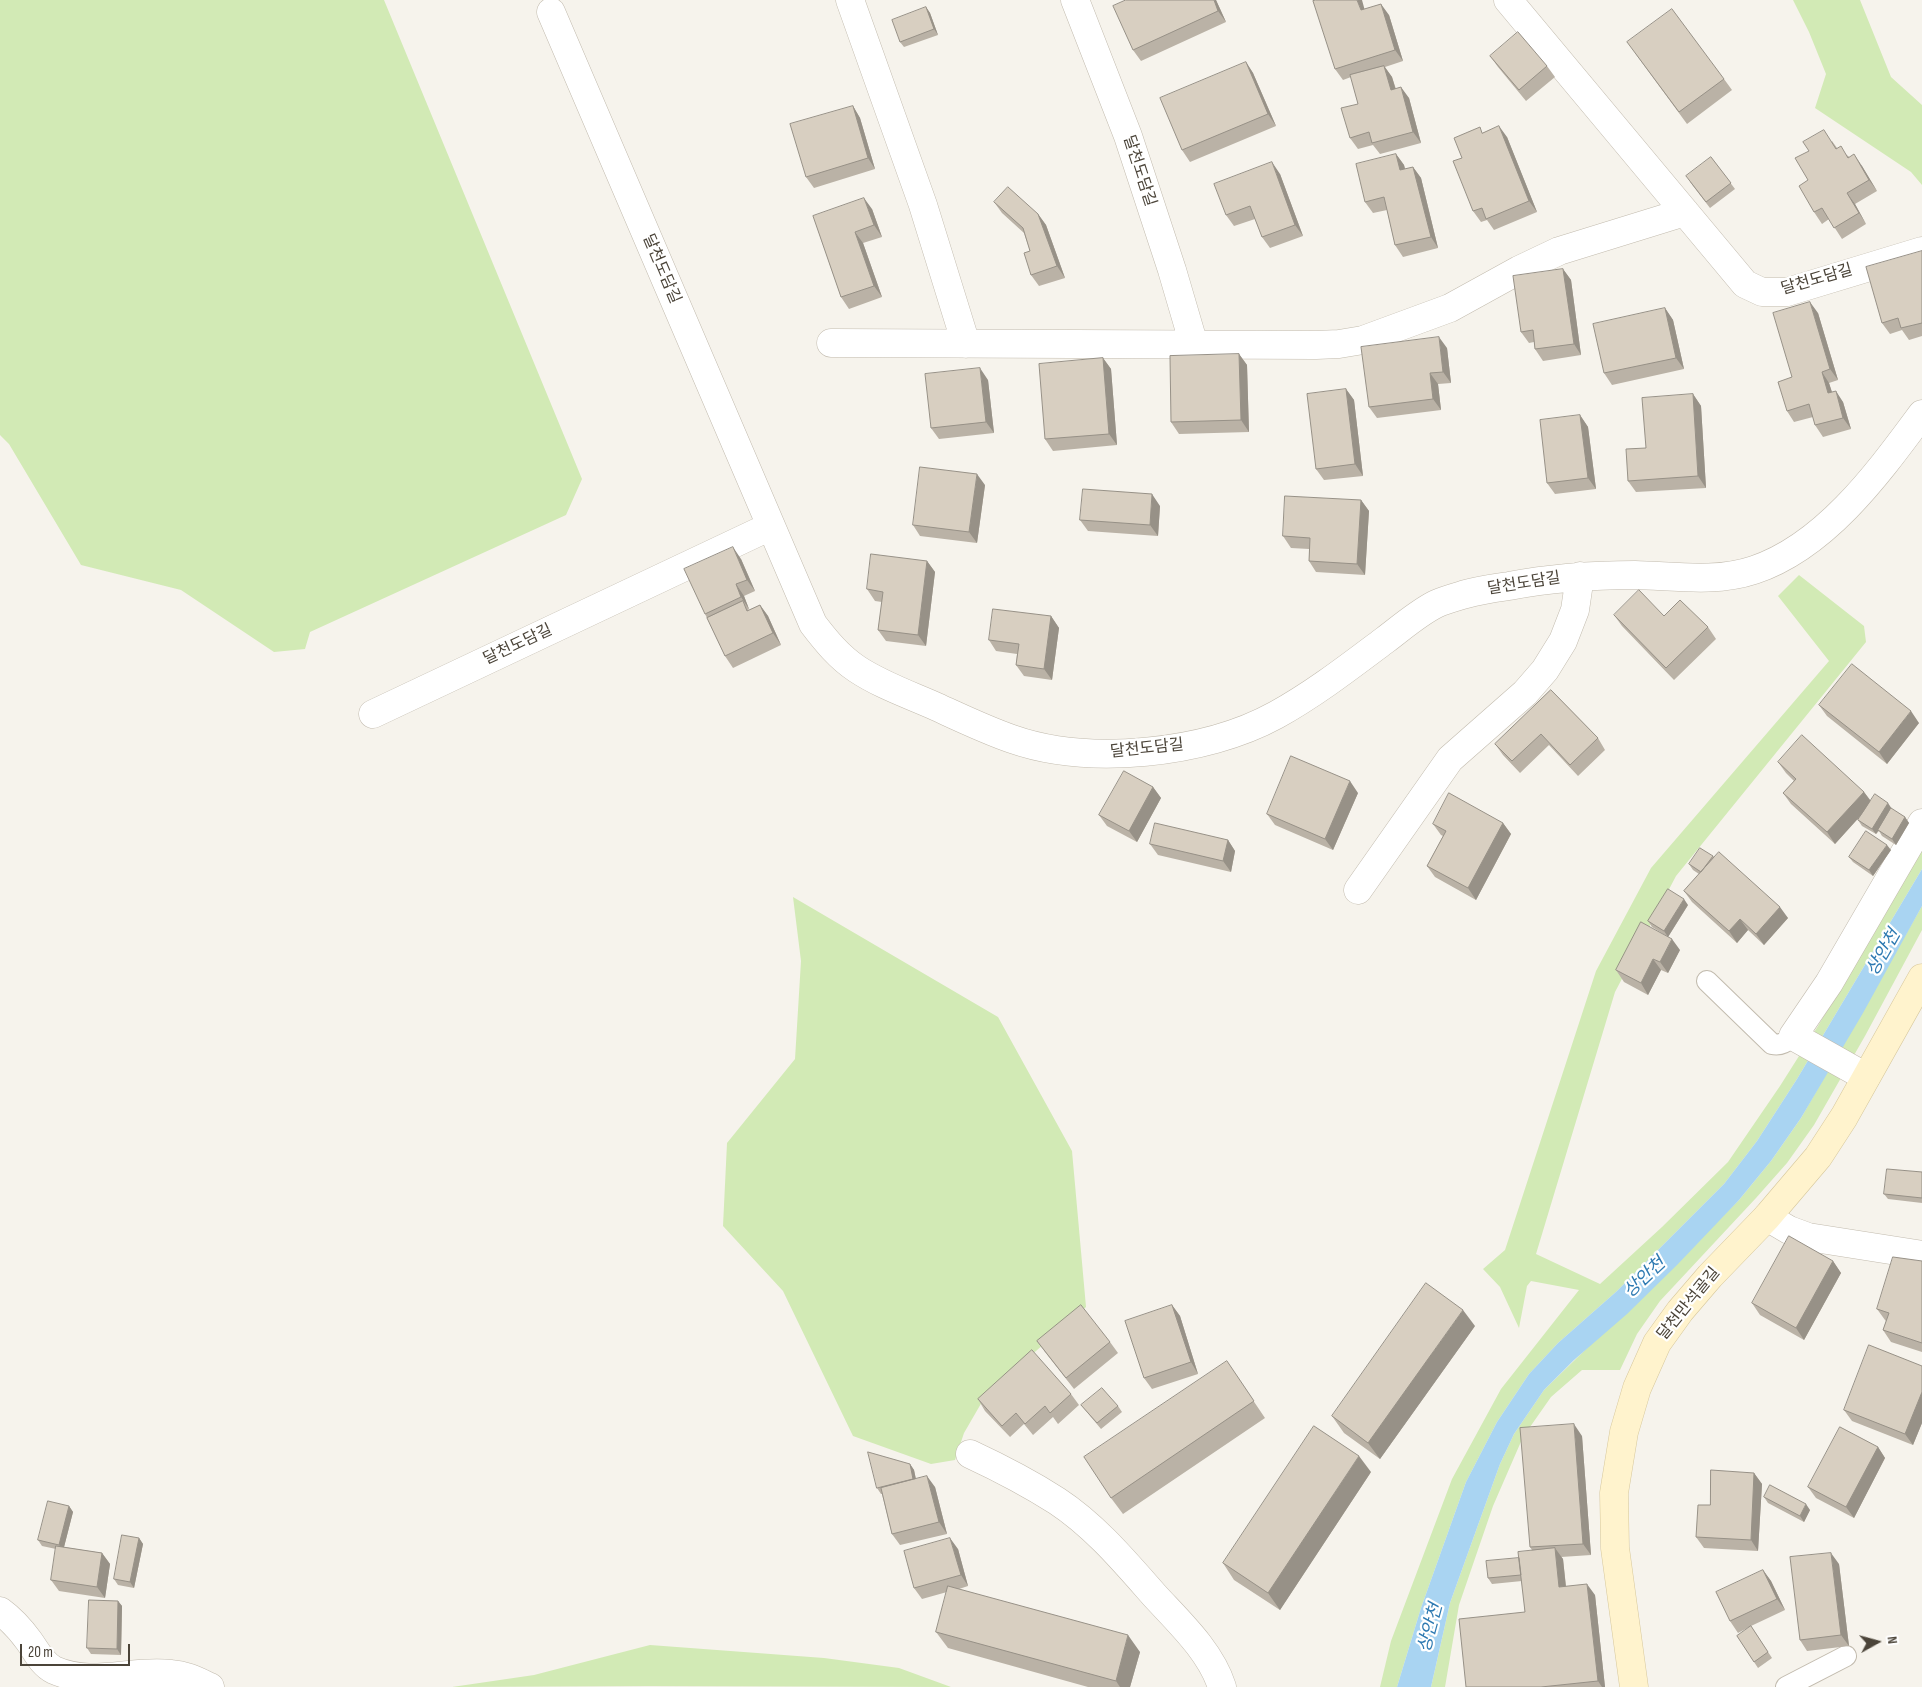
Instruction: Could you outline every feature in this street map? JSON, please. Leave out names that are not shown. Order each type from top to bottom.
[{"type":"street","points":[[850,0],[923,205],[966,344]]},
{"type":"street","name":"달천도담길","points":[[1075,0],[1128,136],[1172,270],[1194,345]]},
{"type":"street","name":"달천도담길","points":[[1508,0],[1745,284],[1762,292],[1787,292],[1922,251]]},
{"type":"street","name":"달천도담길","points":[[551,12],[813,624],[830,646],[856,668],[886,685],[1014,740],[1071,752],[1120,754],[1166,750],[1222,737],[1274,716],[1328,683],[1417,616],[1437,604],[1472,592],[1580,576],[1636,575],[1697,578],[1727,576],[1754,570],[1782,557],[1810,539],[1841,511],[1880,471],[1922,414]]},
{"type":"street","points":[[831,343],[1339,344],[1363,340],[1450,308],[1519,270],[1559,252],[1685,212]]},
{"type":"street","name":"달천도담길","points":[[374,714],[771,526]]},
{"type":"street","name":"달천도담길","points":[[1358,890],[1450,759],[1525,693],[1545,670],[1563,641],[1576,610],[1580,576]]},
{"type":"street","points":[[1858,1073],[1793,1036],[1829,983],[1922,823]]},
{"type":"street","name":"달천만석골길","points":[[1634,1687],[1615,1548],[1614,1493],[1626,1424],[1637,1388],[1657,1343],[1680,1311],[1710,1276],[1767,1217],[1818,1157],[1844,1117],[1858,1073],[1922,978]]},
{"type":"street","points":[[1767,1217],[1790,1230],[1808,1237],[1922,1255]]},
{"type":"street","points":[[970,1454],[1018,1477],[1059,1502],[1098,1534],[1191,1636],[1210,1661],[1222,1687]]},
{"type":"street","points":[[0,1611],[19,1629],[39,1657],[53,1670],[73,1677],[91,1680],[169,1674],[188,1677],[210,1687]]},
{"type":"lane","points":[[1707,981],[1772,1044],[1784,1043],[1793,1036]]},
{"type":"lane","points":[[1786,1687],[1846,1656]]},
{"type":"green space","points":[[0,0],[384,0],[582,479],[566,515],[310,632],[305,649],[274,652],[181,590],[81,565],[9,444],[0,435]]},
{"type":"green space","points":[[1793,0],[1860,0],[1891,77],[1922,105],[1922,185],[1911,172],[1815,108],[1826,74],[1809,32]]},
{"type":"green space","points":[[1799,575],[1864,626],[1866,642],[1676,876],[1615,992],[1536,1254],[1600,1284],[1662,1227],[1728,1162],[1818,1026],[1922,845],[1922,869],[1797,1079],[1757,1141],[1724,1184],[1617,1291],[1558,1343],[1529,1374],[1497,1422],[1466,1482],[1421,1608],[1397,1687],[1380,1687],[1391,1641],[1452,1479],[1501,1389],[1579,1290],[1531,1281],[1527,1286],[1519,1328],[1500,1287],[1483,1269],[1505,1250],[1596,971],[1651,868],[1829,661],[1778,596]]},
{"type":"green space","points":[[793,897],[998,1017],[1072,1151],[1086,1307],[986,1395],[964,1433],[955,1460],[931,1464],[853,1436],[783,1291],[723,1226],[727,1143],[795,1059],[801,961]]},
{"type":"green space","points":[[1922,906],[1922,930],[1814,1125],[1787,1163],[1660,1301],[1637,1334],[1620,1370],[1582,1370],[1551,1397],[1523,1437],[1493,1506],[1459,1605],[1445,1687],[1431,1687],[1450,1603],[1500,1464],[1514,1434],[1544,1390],[1739,1200],[1771,1161],[1801,1118]]},
{"type":"green space","points":[[650,1645],[824,1658],[899,1668],[951,1687],[452,1687],[534,1675]]},
{"type":"water","name":"상안천","points":[[1922,869],[1922,906],[1863,1013],[1801,1118],[1771,1161],[1739,1200],[1677,1265],[1544,1390],[1514,1434],[1500,1464],[1450,1603],[1431,1687],[1397,1687],[1421,1608],[1466,1482],[1497,1422],[1529,1374],[1558,1343],[1617,1291],[1724,1184],[1757,1141],[1797,1079]]},
{"type":"building","points":[[1126,0],[1214,0],[1218,11],[1133,50],[1113,6]]},
{"type":"building","points":[[1357,0],[1361,10],[1381,4],[1395,50],[1335,69],[1313,1]]},
{"type":"building","points":[[926,7],[934,29],[900,42],[892,20]]},
{"type":"building","points":[[1672,9],[1724,79],[1679,112],[1627,42]]},
{"type":"building","points":[[1518,32],[1547,66],[1519,90],[1490,56]]},
{"type":"building","points":[[1246,62],[1268,114],[1182,150],[1160,98]]},
{"type":"building","points":[[1384,66],[1391,90],[1401,87],[1413,132],[1372,143],[1369,132],[1350,138],[1341,108],[1358,104],[1350,75]]},
{"type":"building","points":[[853,106],[868,158],[806,177],[790,124]]},
{"type":"building","points":[[1499,126],[1529,201],[1486,219],[1482,208],[1473,211],[1453,161],[1462,158],[1454,138],[1480,127],[1482,133]]},
{"type":"building","points":[[1824,130],[1836,149],[1841,146],[1848,158],[1854,154],[1869,180],[1847,193],[1859,213],[1834,228],[1822,208],[1814,212],[1799,186],[1808,180],[1795,158],[1809,151],[1803,142]]},
{"type":"building","points":[[1396,154],[1400,170],[1413,167],[1431,237],[1395,245],[1384,197],[1365,202],[1356,164]]},
{"type":"building","points":[[1711,157],[1731,183],[1706,202],[1686,176]]},
{"type":"building","points":[[1272,162],[1295,225],[1262,237],[1250,206],[1226,215],[1214,184]]},
{"type":"building","points":[[1008,187],[1038,214],[1057,266],[1031,275],[1024,253],[1030,251],[1023,228],[994,202]]},
{"type":"building","points":[[864,198],[874,225],[855,232],[874,286],[841,297],[813,216]]},
{"type":"building","points":[[1922,251],[1922,323],[1901,328],[1898,318],[1882,323],[1866,267]]},
{"type":"building","points":[[1563,269],[1574,344],[1535,349],[1533,330],[1521,332],[1513,276]]},
{"type":"building","points":[[1810,302],[1830,369],[1822,372],[1828,393],[1836,391],[1843,418],[1815,425],[1809,404],[1787,411],[1778,382],[1792,377],[1773,313]]},
{"type":"building","points":[[1665,308],[1676,358],[1604,373],[1593,324]]},
{"type":"building","points":[[1439,337],[1443,372],[1430,373],[1433,399],[1369,407],[1361,347]]},
{"type":"building","points":[[1239,354],[1241,420],[1171,422],[1170,356]]},
{"type":"building","points":[[1103,358],[1109,434],[1045,439],[1039,364]]},
{"type":"building","points":[[980,368],[986,422],[931,428],[925,374]]},
{"type":"building","points":[[1346,389],[1355,464],[1316,469],[1307,394]]},
{"type":"building","points":[[1693,394],[1698,476],[1628,481],[1626,449],[1646,448],[1642,398]]},
{"type":"building","points":[[1580,415],[1588,478],[1547,483],[1540,420]]},
{"type":"building","points":[[920,467],[977,474],[969,532],[913,525]]},
{"type":"building","points":[[1083,489],[1152,494],[1150,525],[1080,520]]},
{"type":"building","points":[[1285,496],[1361,500],[1357,564],[1309,561],[1310,538],[1283,536]]},
{"type":"building","points":[[733,547],[747,580],[736,584],[741,597],[705,614],[684,569]]},
{"type":"building","points":[[871,554],[927,561],[918,635],[878,630],[883,592],[867,589]]},
{"type":"building","points":[[1639,590],[1664,616],[1680,600],[1708,627],[1666,668],[1614,615]]},
{"type":"building","points":[[743,601],[747,611],[760,605],[773,633],[725,656],[707,618]]},
{"type":"building","points":[[993,609],[1051,616],[1044,669],[1016,665],[1019,644],[989,640]]},
{"type":"building","points":[[1852,664],[1911,711],[1879,752],[1819,705]]},
{"type":"building","points":[[1551,690],[1598,738],[1570,765],[1541,734],[1512,761],[1495,744]]},
{"type":"building","points":[[1802,735],[1864,792],[1827,832],[1783,793],[1796,779],[1778,762]]},
{"type":"building","points":[[1291,756],[1350,781],[1325,839],[1267,814]]},
{"type":"building","points":[[1124,771],[1153,787],[1129,831],[1099,815]]},
{"type":"building","points":[[1449,793],[1503,823],[1468,888],[1427,866],[1446,831],[1433,824]]},
{"type":"building","points":[[1875,794],[1888,803],[1872,829],[1858,820]]},
{"type":"building","points":[[1891,808],[1905,817],[1892,839],[1878,830]]},
{"type":"building","points":[[1155,823],[1228,840],[1223,861],[1150,844]]},
{"type":"building","points":[[1866,831],[1887,845],[1869,870],[1849,857]]},
{"type":"building","points":[[1700,848],[1713,856],[1701,872],[1689,864]]},
{"type":"building","points":[[1719,852],[1780,907],[1756,934],[1740,919],[1729,931],[1684,891]]},
{"type":"building","points":[[1668,889],[1684,899],[1664,931],[1648,921]]},
{"type":"building","points":[[1641,922],[1672,939],[1660,962],[1653,959],[1641,983],[1616,970]]},
{"type":"building","points":[[1887,1169],[1922,1172],[1922,1198],[1884,1194]]},
{"type":"building","points":[[1789,1236],[1833,1261],[1796,1328],[1752,1303]]},
{"type":"building","points":[[1893,1257],[1922,1261],[1922,1343],[1883,1330],[1889,1313],[1877,1309]]},
{"type":"building","points":[[1426,1283],[1463,1310],[1368,1443],[1332,1416]]},
{"type":"building","points":[[1081,1305],[1110,1342],[1066,1378],[1037,1341]]},
{"type":"building","points":[[1172,1305],[1191,1362],[1144,1378],[1125,1321]]},
{"type":"building","points":[[1869,1345],[1922,1366],[1922,1392],[1905,1434],[1844,1410]]},
{"type":"building","points":[[1032,1350],[1071,1394],[1050,1413],[1045,1406],[1025,1424],[1016,1413],[1002,1426],[978,1399]]},
{"type":"building","points":[[1227,1361],[1254,1401],[1111,1498],[1084,1457]]},
{"type":"building","points":[[1102,1388],[1118,1406],[1097,1423],[1081,1405]]},
{"type":"building","points":[[1574,1424],[1583,1544],[1530,1547],[1520,1428]]},
{"type":"building","points":[[1314,1426],[1359,1456],[1268,1593],[1223,1563]]},
{"type":"building","points":[[1840,1427],[1878,1447],[1846,1507],[1808,1487]]},
{"type":"building","points":[[868,1452],[910,1464],[913,1479],[877,1488]]},
{"type":"building","points":[[1711,1470],[1754,1473],[1751,1540],[1696,1537],[1698,1505],[1710,1505]]},
{"type":"building","points":[[927,1476],[939,1522],[892,1534],[881,1488]]},
{"type":"building","points":[[1770,1485],[1806,1504],[1800,1516],[1764,1497]]},
{"type":"building","points":[[48,1501],[69,1506],[59,1545],[38,1540]]},
{"type":"building","points":[[122,1535],[139,1538],[130,1582],[114,1579]]},
{"type":"building","points":[[950,1538],[961,1575],[914,1588],[904,1551]]},
{"type":"building","points":[[56,1546],[102,1553],[97,1587],[51,1580]]},
{"type":"building","points":[[1555,1548],[1559,1587],[1587,1584],[1598,1681],[1541,1687],[1466,1687],[1459,1619],[1525,1612],[1518,1552]]},
{"type":"building","points":[[1831,1553],[1841,1635],[1800,1640],[1790,1557]]},
{"type":"building","points":[[1519,1558],[1521,1575],[1488,1578],[1486,1561]]},
{"type":"building","points":[[1763,1570],[1777,1599],[1730,1621],[1716,1592]]},
{"type":"building","points":[[948,1586],[1128,1635],[1116,1681],[936,1632]]},
{"type":"building","points":[[89,1600],[118,1601],[117,1649],[87,1648]]},
{"type":"building","points":[[1751,1626],[1768,1652],[1754,1662],[1737,1636]]}]
